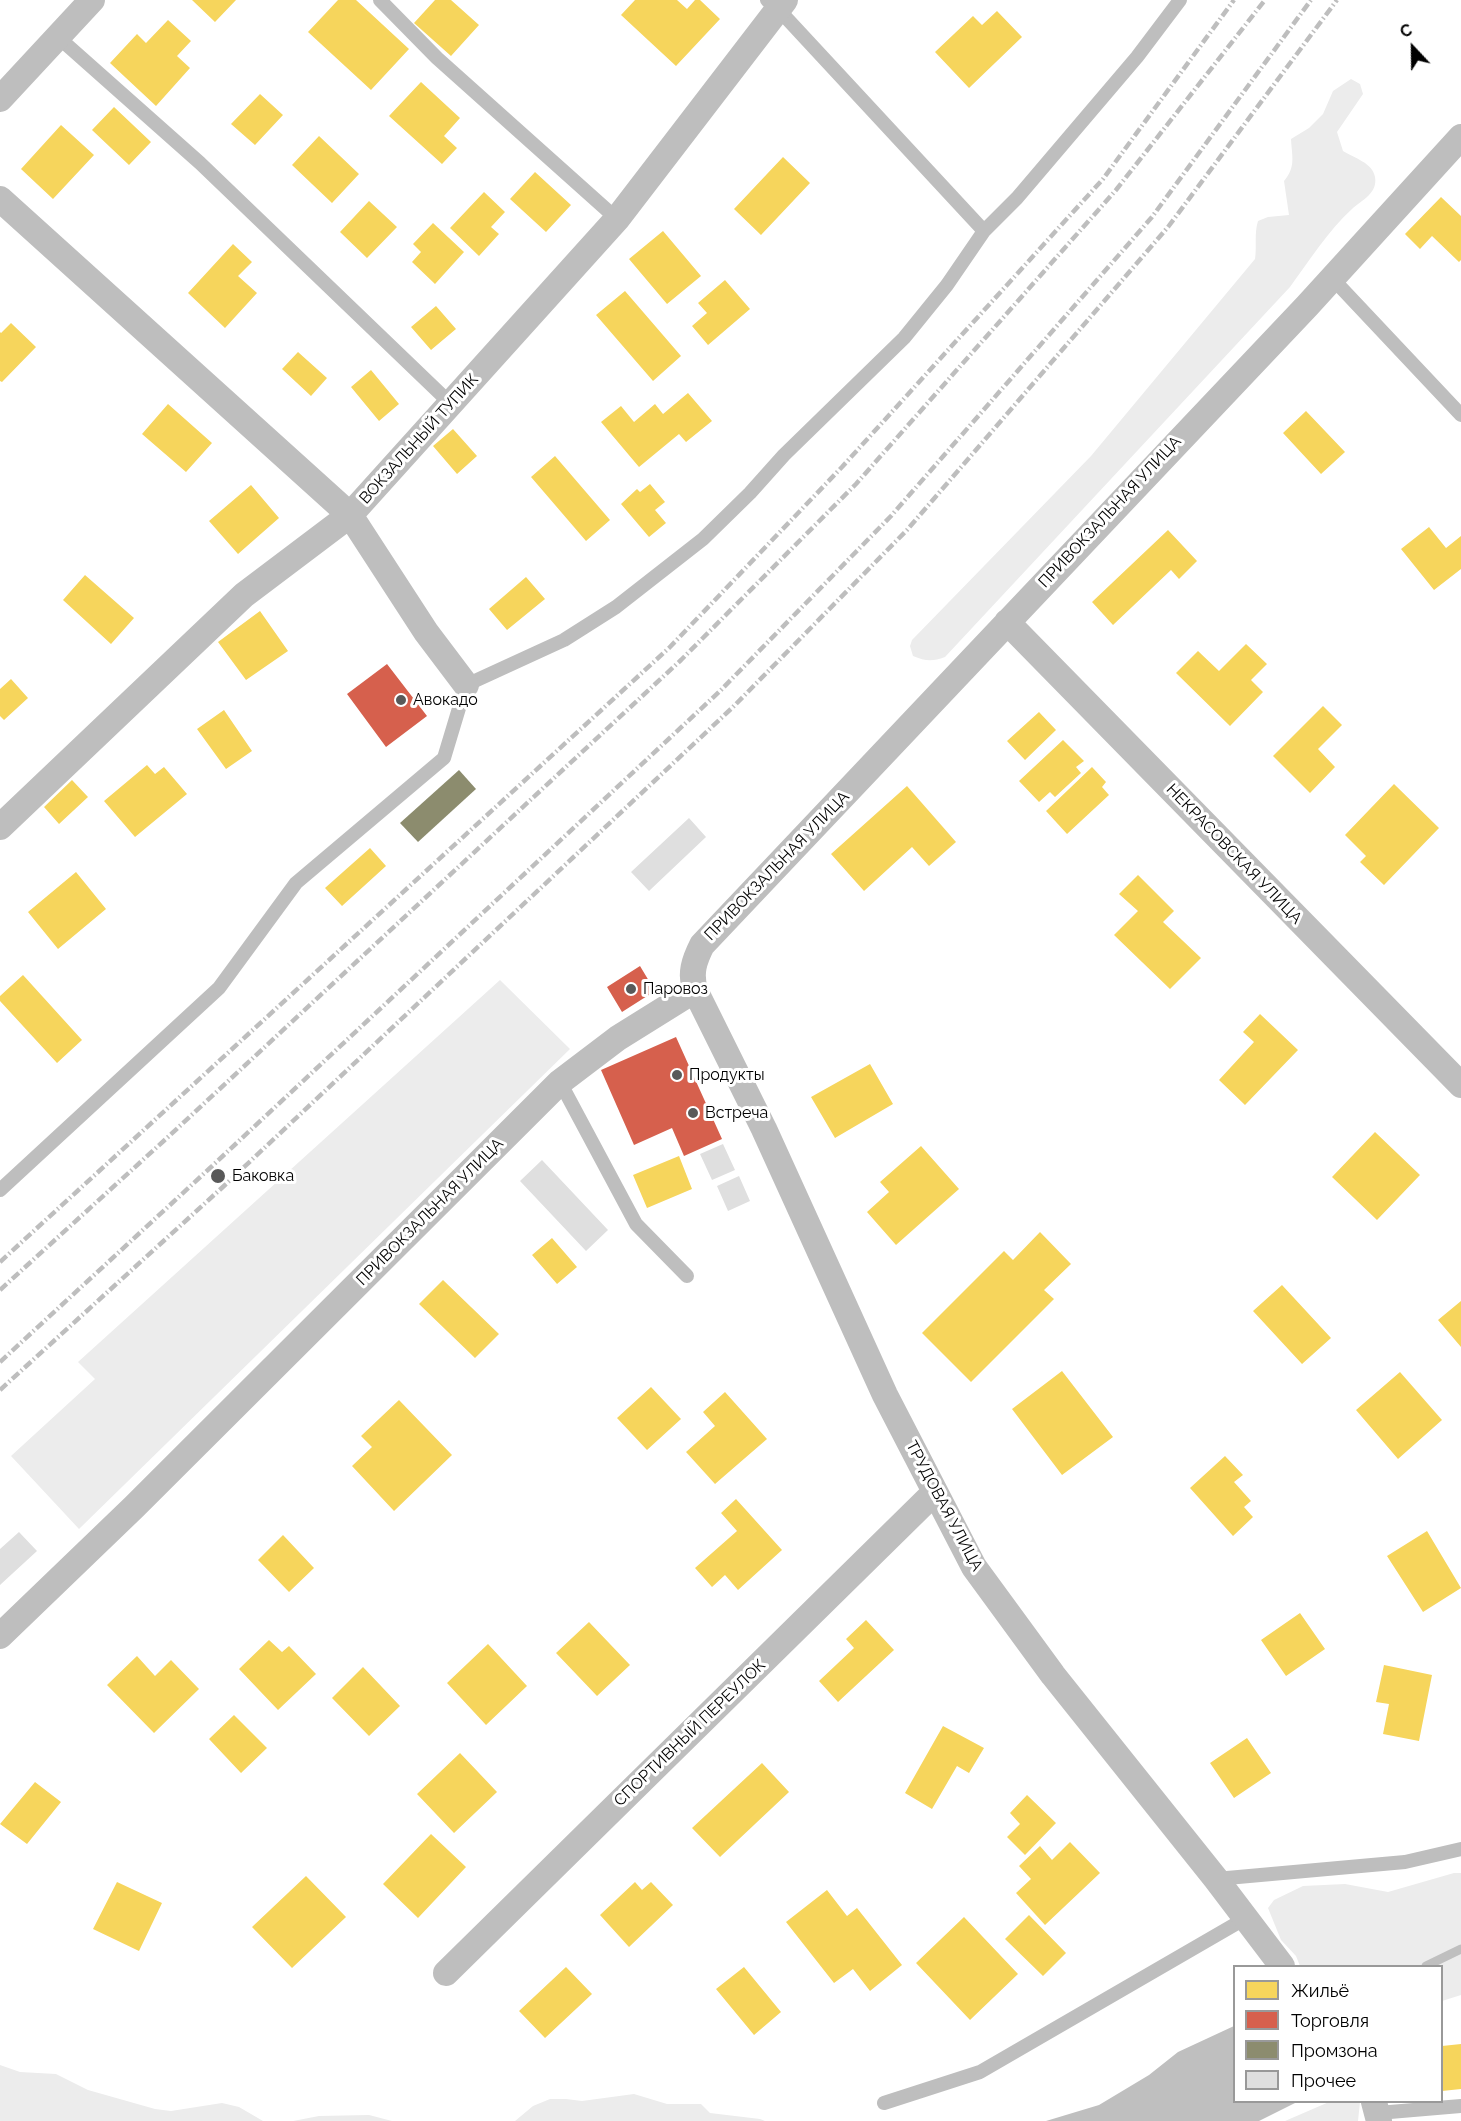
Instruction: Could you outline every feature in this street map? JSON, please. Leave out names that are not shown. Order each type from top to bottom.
[{"type":"street","points":[[0,99],[92,0]]},
{"type":"street","name":"ВОКЗАЛЬНЫЙ ТУПИК","points":[[0,827],[244,595],[350,515],[617,219],[777,3]]},
{"type":"street","name":"ПРИВОКЗАЛЬНАЯ УЛИЦА","points":[[0,1636],[134,1507],[560,1082],[618,1038],[695,990],[692,979],[694,960],[702,945],[1332,278],[1461,137]]},
{"type":"street","points":[[0,199],[350,515],[426,632],[466,684]]},
{"type":"street","name":"НЕКРАСОВСКАЯ УЛИЦА","points":[[1007,622],[1461,1085]]},
{"type":"street","name":"ТРУДОВАЯ УЛИЦА","points":[[695,990],[764,1129],[885,1395],[974,1567],[1053,1675],[1216,1879],[1281,1965]]},
{"type":"street","name":"СПОРТИВНЫЙ ПЕРЕУЛОК","points":[[446,1973],[935,1492]]},
{"type":"lane","points":[[380,0],[437,58],[617,219]]},
{"type":"lane","points":[[0,1190],[219,988],[296,883],[444,758],[466,684],[564,640],[616,607],[703,538],[750,494],[784,455],[904,338],[947,285],[984,231],[1017,198],[1137,57],[1180,0]]},
{"type":"lane","points":[[777,3],[984,231]]},
{"type":"lane","points":[[58,37],[200,163],[451,404]]},
{"type":"lane","points":[[1332,278],[1461,415]]},
{"type":"lane","points":[[560,1082],[636,1224],[687,1276]]},
{"type":"lane","points":[[1216,1879],[1405,1862],[1461,1849]]},
{"type":"lane","points":[[884,2103],[980,2072],[1246,1918]]},
{"type":"lane","points":[[1377,2112],[1461,2106]]},
{"type":"shaded area","points":[[1351,79],[1360,84],[1363,94],[1337,132],[1343,151],[1367,164],[1374,172],[1375,183],[1372,192],[1335,227],[1290,287],[945,657],[929,660],[913,656],[910,646],[912,640],[1091,456],[1255,259],[1258,221],[1268,217],[1289,215],[1284,181],[1292,166],[1291,139],[1309,128],[1323,114],[1333,91]]},
{"type":"shaded area","points":[[500,980],[570,1049],[79,1529],[11,1456],[95,1379],[78,1362]]},
{"type":"shaded area","points":[[1461,1873],[1461,1995],[1443,2001],[1443,1965],[1300,1965],[1296,1956],[1281,1940],[1268,1908],[1274,1900],[1303,1886],[1345,1884],[1388,1892]]},
{"type":"shaded area","points":[[1233,2026],[1233,2103],[1295,2103],[1259,2121],[1046,2121],[1099,2105],[1149,2075],[1178,2052]]},
{"type":"shaded area","points":[[0,2065],[20,2072],[56,2074],[88,2090],[155,2109],[171,2111],[222,2103],[239,2107],[263,2121],[0,2121]]},
{"type":"shaded area","points":[[634,2094],[667,2104],[701,2104],[710,2113],[765,2121],[515,2121],[533,2106],[550,2099],[582,2101]]},
{"type":"shaded area","points":[[1327,2103],[1360,2103],[1358,2121],[1285,2121]]},
{"type":"shaded area","points":[[369,2115],[392,2121],[293,2121],[319,2116]]},
{"type":"building: Жильё","points":[[192,0],[236,0],[215,22]]},
{"type":"building: Жильё","points":[[338,0],[356,0],[409,49],[371,90],[308,32]]},
{"type":"building: Жильё","points":[[435,0],[451,0],[479,25],[451,56],[414,23]]},
{"type":"building: Жильё","points":[[635,0],[677,0],[687,9],[695,0],[700,0],[720,19],[676,66],[621,15]]},
{"type":"building: Жильё","points":[[997,11],[1022,37],[969,88],[935,52],[973,16],[982,25]]},
{"type":"building: Жильё","points":[[168,20],[191,41],[177,56],[190,68],[156,106],[110,63],[137,34],[146,43]]},
{"type":"building: Жильё","points":[[421,82],[460,118],[444,136],[457,148],[442,164],[389,116]]},
{"type":"building: Жильё","points":[[260,94],[283,115],[255,145],[231,124]]},
{"type":"building: Жильё","points":[[114,107],[151,142],[129,165],[92,130]]},
{"type":"building: Жильё","points":[[61,125],[94,155],[53,199],[21,169]]},
{"type":"building: Жильё","points":[[319,136],[359,174],[332,203],[292,165]]},
{"type":"building: Жильё","points":[[783,157],[810,183],[761,235],[734,209]]},
{"type":"building: Жильё","points":[[535,172],[571,205],[546,232],[510,199]]},
{"type":"building: Жильё","points":[[484,192],[505,212],[491,227],[499,234],[479,256],[450,228]]},
{"type":"building: Жильё","points":[[1441,197],[1461,216],[1461,260],[1459,262],[1432,236],[1420,249],[1405,234]]},
{"type":"building: Жильё","points":[[369,201],[397,227],[367,258],[340,232]]},
{"type":"building: Жильё","points":[[433,223],[464,252],[435,284],[412,262],[421,252],[413,244]]},
{"type":"building: Жильё","points":[[663,231],[701,276],[667,304],[629,259]]},
{"type":"building: Жильё","points":[[233,244],[252,262],[238,276],[257,293],[225,328],[188,293]]},
{"type":"building: Жильё","points":[[725,280],[750,309],[708,345],[692,326],[707,313],[698,303]]},
{"type":"building: Жильё","points":[[625,291],[681,356],[653,381],[596,315]]},
{"type":"building: Жильё","points":[[436,306],[456,329],[431,350],[411,327]]},
{"type":"building: Жильё","points":[[11,323],[36,347],[2,382],[0,381],[0,332]]},
{"type":"building: Жильё","points":[[298,352],[327,378],[311,396],[282,369]]},
{"type":"building: Жильё","points":[[371,370],[399,404],[379,421],[351,387]]},
{"type":"building: Жильё","points":[[688,393],[712,421],[686,442],[679,434],[639,467],[601,422],[621,406],[634,422],[655,404],[663,414]]},
{"type":"building: Жильё","points":[[168,404],[212,443],[186,472],[142,434]]},
{"type":"building: Жильё","points":[[1306,411],[1345,452],[1321,474],[1283,433]]},
{"type":"building: Жильё","points":[[453,429],[477,456],[457,474],[433,446]]},
{"type":"building: Жильё","points":[[555,456],[610,520],[586,541],[531,477]]},
{"type":"building: Жильё","points":[[650,484],[665,502],[655,510],[666,523],[649,537],[621,504],[637,489],[640,492]]},
{"type":"building: Жильё","points":[[251,485],[279,518],[238,554],[209,521]]},
{"type":"building: Жильё","points":[[1429,527],[1446,548],[1461,536],[1461,569],[1434,590],[1401,549]]},
{"type":"building: Жильё","points":[[1168,530],[1197,561],[1179,579],[1171,570],[1113,625],[1092,602]]},
{"type":"building: Жильё","points":[[85,575],[134,618],[111,644],[63,600]]},
{"type":"building: Жильё","points":[[526,577],[545,599],[507,630],[489,609]]},
{"type":"building: Жильё","points":[[260,611],[288,651],[246,680],[218,642]]},
{"type":"building: Жильё","points":[[1246,644],[1267,664],[1251,680],[1263,692],[1230,726],[1176,673],[1198,651],[1219,671]]},
{"type":"building: Жильё","points":[[11,679],[28,698],[4,720],[0,716],[0,689]]},
{"type":"building: Жильё","points":[[1323,706],[1342,725],[1318,749],[1335,767],[1310,793],[1273,756]]},
{"type":"building: Жильё","points":[[224,710],[252,751],[226,769],[197,729]]},
{"type":"building: Жильё","points":[[1039,712],[1056,730],[1025,760],[1007,741]]},
{"type":"building: Жильё","points":[[1063,740],[1084,761],[1076,767],[1081,773],[1055,797],[1050,792],[1039,802],[1019,781]]},
{"type":"building: Жильё","points":[[147,765],[155,774],[164,767],[187,794],[135,837],[104,801]]},
{"type":"building: Жильё","points":[[1092,767],[1106,782],[1102,787],[1109,795],[1067,834],[1046,811]]},
{"type":"building: Жильё","points":[[72,780],[88,797],[59,824],[44,807]]},
{"type":"building: Жильё","points":[[1394,784],[1439,828],[1384,885],[1360,862],[1366,856],[1345,835]]},
{"type":"building: Жильё","points":[[907,786],[956,842],[929,866],[912,847],[864,891],[831,854]]},
{"type":"building: Жильё","points":[[370,848],[386,866],[342,906],[325,888]]},
{"type":"building: Жильё","points":[[76,872],[106,909],[58,949],[28,912]]},
{"type":"building: Жильё","points":[[1138,875],[1174,911],[1163,922],[1201,958],[1170,989],[1114,935],[1138,911],[1119,894]]},
{"type":"building: Жильё","points":[[23,975],[82,1040],[57,1063],[0,1001],[0,996]]},
{"type":"building: Жильё","points":[[1260,1014],[1298,1050],[1245,1105],[1219,1080],[1254,1042],[1243,1032]]},
{"type":"building: Жильё","points":[[870,1064],[893,1104],[835,1138],[811,1097]]},
{"type":"building: Жильё","points":[[1375,1132],[1420,1175],[1377,1220],[1332,1177]]},
{"type":"building: Жильё","points":[[921,1146],[959,1189],[896,1245],[867,1212],[889,1192],[880,1182]]},
{"type":"building: Жильё","points":[[679,1156],[692,1189],[647,1208],[633,1175]]},
{"type":"building: Жильё","points":[[1040,1232],[1071,1264],[1044,1290],[1054,1299],[971,1382],[922,1333],[1004,1251],[1013,1260]]},
{"type":"building: Жильё","points":[[552,1238],[577,1267],[557,1284],[532,1255]]},
{"type":"building: Жильё","points":[[443,1280],[499,1334],[475,1358],[419,1304]]},
{"type":"building: Жильё","points":[[1282,1285],[1331,1338],[1302,1364],[1253,1311]]},
{"type":"building: Жильё","points":[[1461,1301],[1461,1347],[1438,1320]]},
{"type":"building: Жильё","points":[[1062,1371],[1113,1437],[1062,1475],[1012,1409]]},
{"type":"building: Жильё","points":[[1400,1372],[1442,1420],[1398,1459],[1356,1410]]},
{"type":"building: Жильё","points":[[651,1387],[681,1419],[647,1450],[617,1418]]},
{"type":"building: Жильё","points":[[725,1392],[767,1439],[715,1484],[686,1452],[715,1426],[703,1412]]},
{"type":"building: Жильё","points":[[399,1400],[452,1455],[394,1511],[352,1466],[372,1447],[361,1436]]},
{"type":"building: Жильё","points":[[1225,1456],[1243,1475],[1234,1482],[1251,1501],[1244,1507],[1253,1517],[1233,1536],[1190,1488]]},
{"type":"building: Жильё","points":[[736,1499],[782,1550],[738,1590],[725,1575],[712,1587],[695,1568],[737,1531],[721,1513]]},
{"type":"building: Жильё","points":[[1427,1531],[1461,1588],[1423,1612],[1387,1556]]},
{"type":"building: Жильё","points":[[283,1535],[314,1568],[289,1592],[258,1560]]},
{"type":"building: Жильё","points":[[1300,1613],[1325,1649],[1286,1676],[1261,1640]]},
{"type":"building: Жильё","points":[[866,1620],[894,1650],[838,1702],[819,1681],[854,1648],[846,1639]]},
{"type":"building: Жильё","points":[[589,1622],[630,1665],[597,1696],[556,1653]]},
{"type":"building: Жильё","points":[[269,1640],[282,1652],[289,1646],[316,1674],[278,1710],[239,1669]]},
{"type":"building: Жильё","points":[[488,1644],[527,1686],[486,1725],[447,1683]]},
{"type":"building: Жильё","points":[[137,1656],[155,1676],[171,1660],[199,1689],[154,1733],[107,1685]]},
{"type":"building: Жильё","points":[[1384,1665],[1432,1675],[1419,1741],[1383,1734],[1389,1704],[1376,1702]]},
{"type":"building: Жильё","points":[[363,1667],[400,1706],[369,1736],[332,1698]]},
{"type":"building: Жильё","points":[[234,1715],[267,1748],[241,1773],[209,1739]]},
{"type":"building: Жильё","points":[[943,1726],[984,1748],[969,1773],[957,1766],[932,1809],[905,1793]]},
{"type":"building: Жильё","points":[[1247,1738],[1271,1773],[1234,1798],[1210,1763]]},
{"type":"building: Жильё","points":[[460,1753],[497,1792],[454,1833],[417,1794]]},
{"type":"building: Жильё","points":[[762,1763],[789,1792],[720,1857],[692,1828]]},
{"type":"building: Жильё","points":[[35,1782],[61,1802],[27,1844],[0,1824]]},
{"type":"building: Жильё","points":[[1027,1795],[1056,1823],[1025,1855],[1007,1837],[1020,1824],[1010,1813]]},
{"type":"building: Жильё","points":[[431,1834],[466,1867],[418,1918],[383,1884]]},
{"type":"building: Жильё","points":[[1070,1842],[1100,1873],[1045,1925],[1016,1893],[1031,1879],[1019,1866],[1040,1846],[1052,1860]]},
{"type":"building: Жильё","points":[[306,1876],[346,1917],[292,1968],[252,1927]]},
{"type":"building: Жильё","points":[[117,1882],[162,1903],[139,1951],[93,1929]]},
{"type":"building: Жильё","points":[[635,1882],[642,1890],[651,1882],[673,1905],[629,1947],[600,1915]]},
{"type":"building: Жильё","points":[[827,1890],[847,1916],[857,1908],[902,1965],[870,1991],[853,1969],[834,1983],[786,1922]]},
{"type":"building: Жильё","points":[[1029,1915],[1066,1953],[1043,1976],[1005,1939]]},
{"type":"building: Жильё","points":[[964,1917],[1018,1974],[970,2020],[916,1963]]},
{"type":"building: Жильё","points":[[566,1967],[592,1994],[545,2038],[519,2011]]},
{"type":"building: Жильё","points":[[744,1967],[781,2012],[754,2035],[716,1989]]},
{"type":"building: Жильё","points":[[1461,2044],[1461,2089],[1443,2091],[1443,2046]]},
{"type":"building: Торговля","points":[[387,664],[427,716],[386,747],[347,694]]},
{"type":"building: Торговля","name":"Паровоз","points":[[640,966],[655,991],[622,1012],[607,987]]},
{"type":"building: Торговля","points":[[676,1037],[722,1139],[684,1156],[672,1128],[634,1145],[601,1070]]},
{"type":"building: Промзона","points":[[459,770],[476,789],[418,842],[400,823]]},
{"type":"building: Прочее","points":[[689,818],[706,837],[649,891],[631,872]]},
{"type":"building: Прочее","points":[[723,1144],[735,1170],[712,1180],[700,1154]]},
{"type":"building: Прочее","points":[[542,1160],[608,1230],[586,1251],[520,1181]]},
{"type":"building: Прочее","points":[[739,1176],[750,1201],[728,1211],[717,1186]]},
{"type":"building: Прочее","points":[[19,1532],[37,1551],[0,1585],[0,1549]]},
{"type":"waterway","points":[[1428,1965],[1461,1949]]},
{"type":"railway","points":[[0,1262],[669,648],[842,467],[1103,179],[1234,0]]},
{"type":"railway","points":[[0,1290],[681,660],[856,484],[1116,190],[1265,0]]},
{"type":"railway","points":[[0,1362],[720,691],[891,516],[1152,217],[1311,0]]},
{"type":"railway","points":[[0,1390],[225,1185],[733,707],[907,530],[1168,227],[1337,0]]},
{"type":"place","name":"Авокадо","points":[[401,700]]},
{"type":"place","name":"Паровоз","points":[[631,989]]},
{"type":"place","name":"Продукты","points":[[677,1075]]},
{"type":"place","name":"Встреча","points":[[693,1113]]},
{"type":"place","name":"Баковка","points":[[218,1176]]}]
